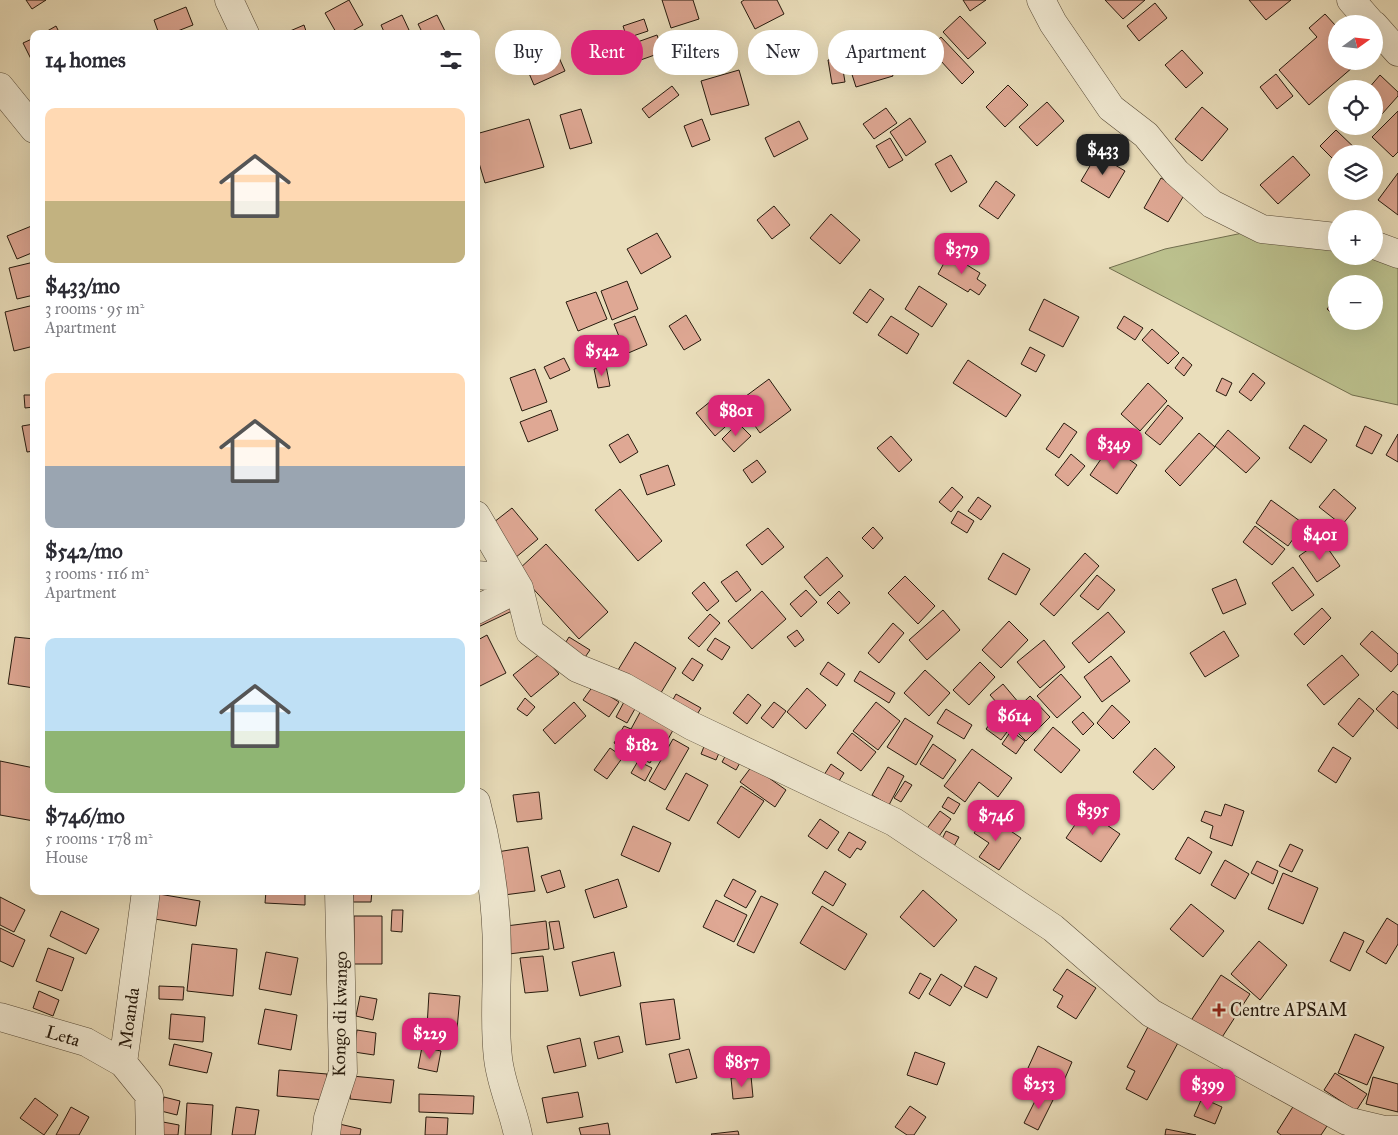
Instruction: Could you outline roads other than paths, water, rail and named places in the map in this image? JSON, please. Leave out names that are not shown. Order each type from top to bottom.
[{"type":"street","points":[[229,0],[243,30]]},
{"type":"street","points":[[1041,0],[1053,22],[1111,108],[1146,134],[1176,172],[1212,204],[1262,229],[1328,235]]},
{"type":"street","points":[[1351,0],[1365,15]]},
{"type":"street","points":[[1383,35],[1398,52]]},
{"type":"street","points":[[0,87],[30,124]]},
{"type":"street","points":[[1383,248],[1398,254]]},
{"type":"street","points":[[480,522],[519,588],[530,632],[577,668],[624,687],[701,730],[894,822],[1052,928],[1151,1013],[1343,1128],[1398,1130]]},
{"type":"street","points":[[480,575],[489,576],[519,588]]},
{"type":"street","points":[[480,608],[519,588]]},
{"type":"street","points":[[480,820],[489,860],[497,954],[496,1021],[498,1059],[518,1135]]},
{"type":"street","name":"Moanda","points":[[145,895],[122,1063],[149,1095],[150,1135]]},
{"type":"street","name":"Kongo di kwango","points":[[326,1135],[328,1118],[343,1072],[339,895]]},
{"type":"street","name":"Leta","points":[[0,1017],[86,1042],[122,1063]]},
{"type":"place","name":"Centre APSAM","points":[[1219,1010]]}]
